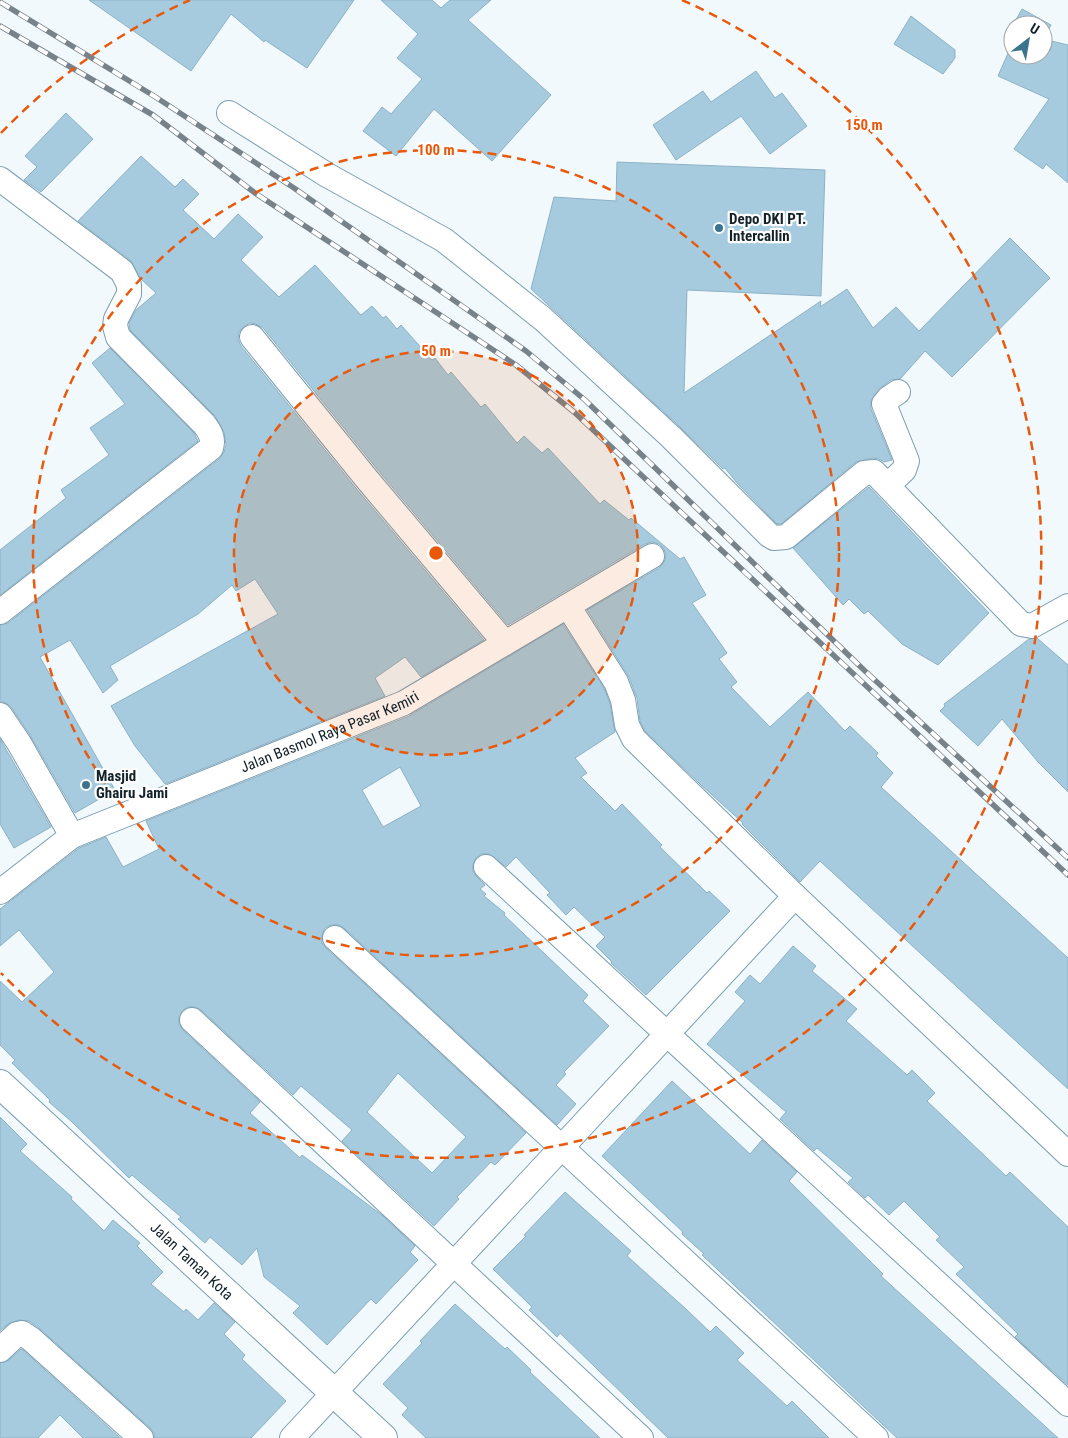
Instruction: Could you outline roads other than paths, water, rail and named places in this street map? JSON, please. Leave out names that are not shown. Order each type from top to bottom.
[{"type":"street","points":[[229,113],[327,175],[444,240],[543,319],[670,437],[774,538],[786,537],[864,473],[874,472],[1021,624],[1032,626],[1068,606]]},
{"type":"street","points":[[0,179],[122,271],[129,286],[129,294],[116,319],[115,326],[118,338],[204,424],[213,442],[211,448],[0,612]]},
{"type":"street","points":[[252,338],[366,478],[505,643]]},
{"type":"street","points":[[888,485],[904,470],[907,461],[884,404],[898,392]]},
{"type":"street","name":"Jalan Basmol Raya Pasar Kemiri","points":[[0,892],[72,836],[404,702],[652,556]]},
{"type":"street","points":[[568,606],[616,682],[623,700],[627,725],[634,739],[795,896],[1068,1154]]},
{"type":"street","points":[[0,715],[72,836]]},
{"type":"street","points":[[486,866],[1068,1404]]},
{"type":"street","points":[[292,1438],[795,896]]},
{"type":"street","points":[[335,938],[876,1438]]},
{"type":"street","points":[[192,1020],[641,1438]]},
{"type":"street","name":"Jalan Taman Kota","points":[[0,1084],[383,1438]]},
{"type":"street","points":[[0,1350],[17,1334],[22,1334],[31,1339],[141,1438]]},
{"type":"railway","points":[[0,2],[154,96],[294,188],[526,351],[585,400],[865,671],[1068,858]]},
{"type":"railway","points":[[0,26],[153,115],[255,193],[516,365],[574,412],[1068,875]]},
{"type":"place","name":"Depo DKI PT. Intercallin","points":[[719,228]]},
{"type":"place","name":"Masjid Ghairu Jami","points":[[86,785]]}]
